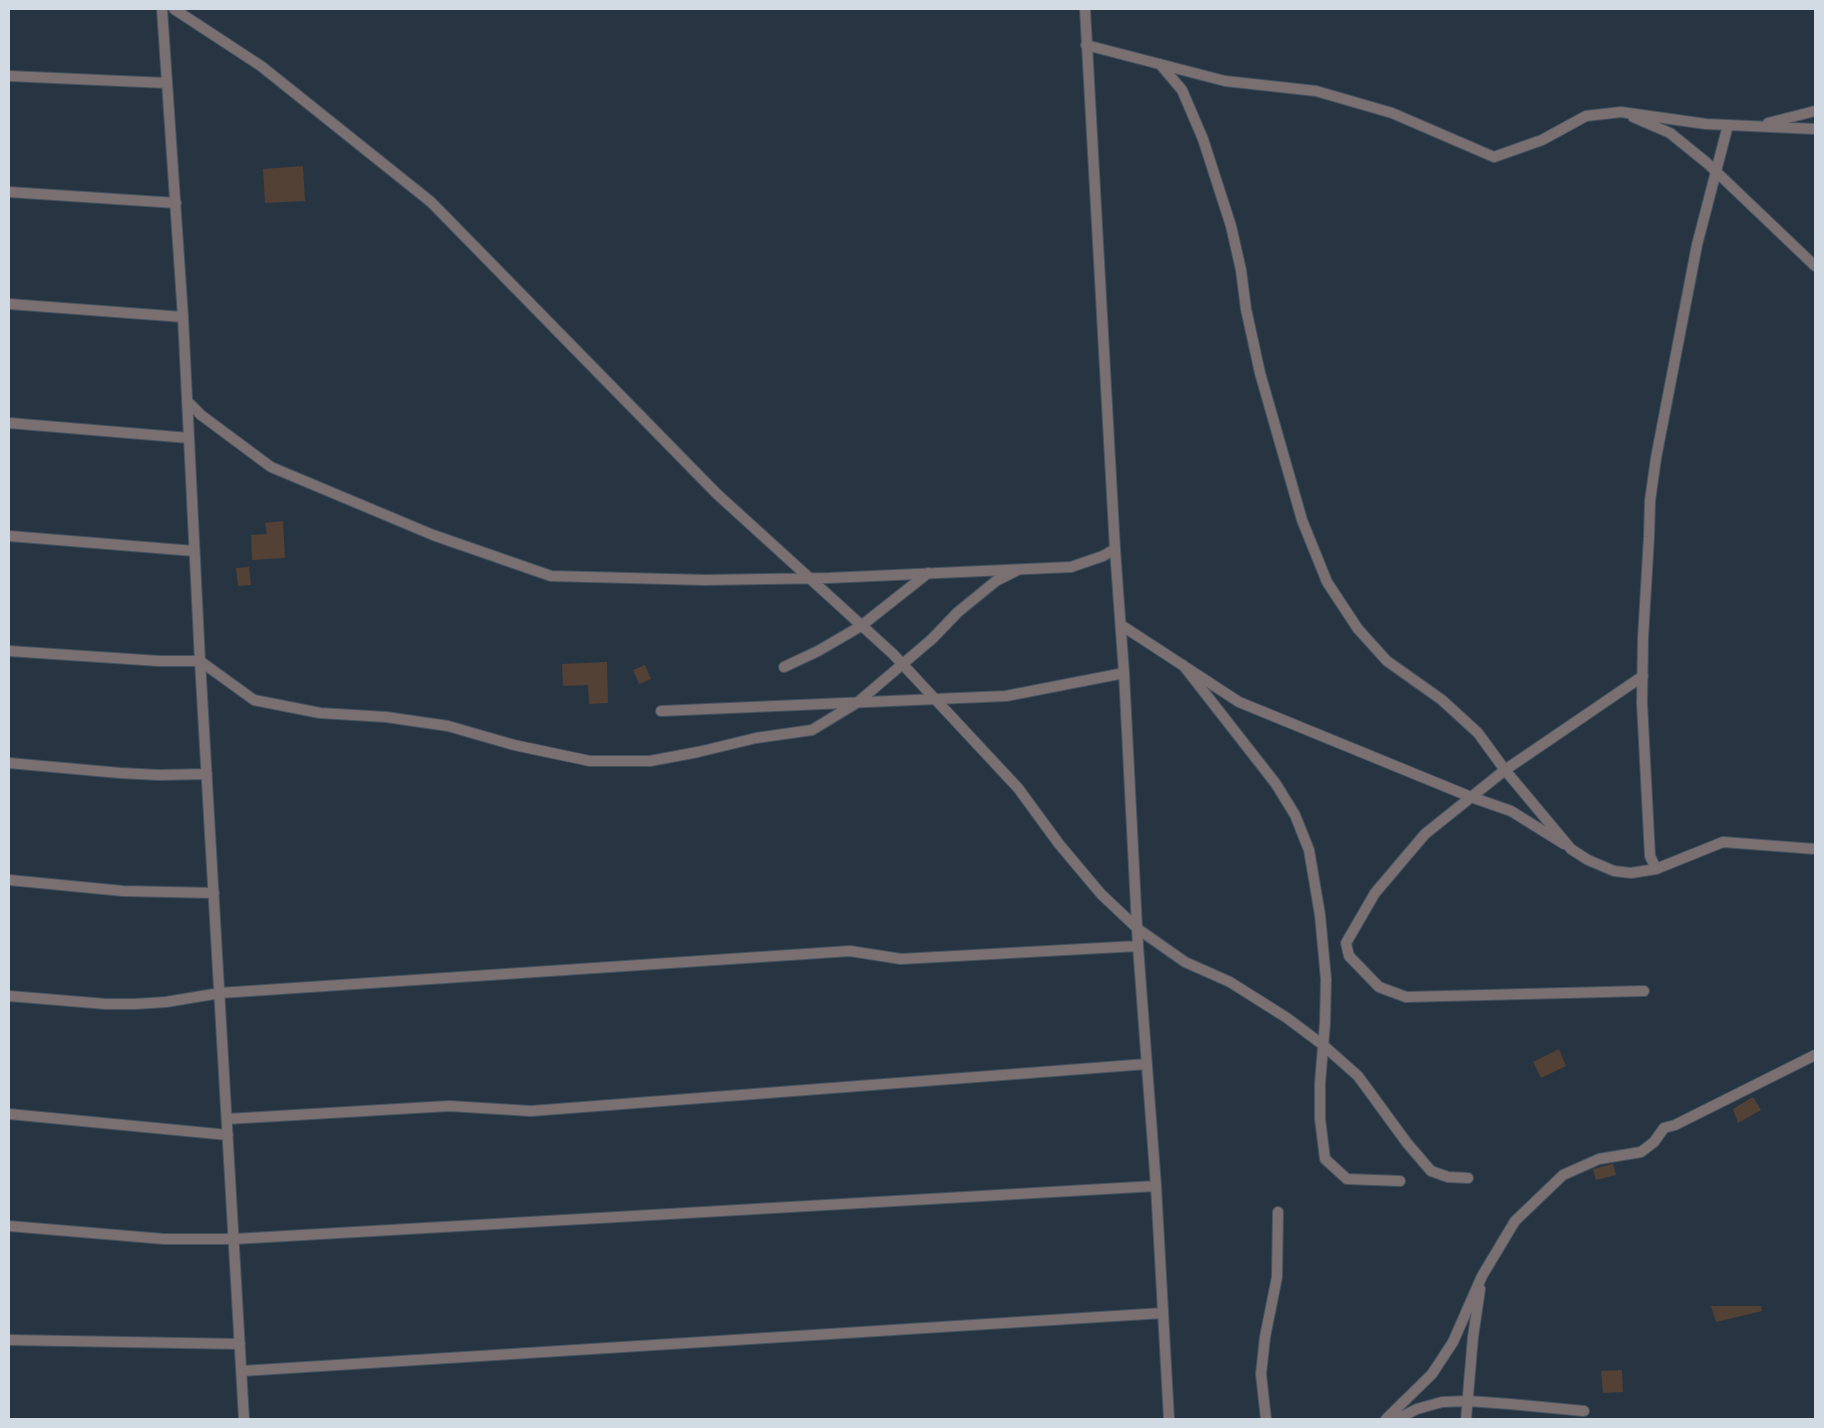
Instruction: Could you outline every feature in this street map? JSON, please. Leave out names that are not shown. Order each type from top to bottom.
[{"type":"street","points":[[162,9],[183,317],[200,661],[244,1419]]},
{"type":"street","points":[[174,9],[261,66],[431,202],[717,494],[902,665],[1018,788],[1059,844],[1101,894],[1138,929],[1185,962],[1230,982],[1287,1018],[1358,1076],[1407,1143],[1430,1170],[1448,1177],[1468,1178]]},
{"type":"street","points":[[1085,9],[1138,946],[1156,1186],[1169,1419]]},
{"type":"street","points":[[1086,44],[1225,81],[1316,91],[1392,113],[1494,157],[1542,140],[1586,116],[1621,112],[1706,124],[1815,129]]},
{"type":"street","points":[[1160,64],[1182,90],[1202,139],[1232,226],[1241,270],[1246,309],[1260,373],[1302,520],[1327,582],[1358,629],[1387,661],[1449,707],[1478,733],[1505,770],[1571,848]]},
{"type":"street","points":[[9,76],[166,83]]},
{"type":"street","points":[[1621,112],[1670,134],[1716,171],[1815,266]]},
{"type":"street","points":[[1755,126],[1815,112]]},
{"type":"street","points":[[1656,869],[1650,856],[1642,703],[1643,638],[1650,501],[1697,245],[1728,125]]},
{"type":"street","points":[[9,192],[176,203]]},
{"type":"street","points":[[9,304],[183,317]]},
{"type":"street","points":[[187,401],[201,415],[271,467],[432,535],[550,576],[705,580],[829,578],[1018,570],[1071,567],[1115,550]]},
{"type":"street","points":[[9,423],[189,438]]},
{"type":"street","points":[[9,536],[194,550]]},
{"type":"street","points":[[9,651],[159,661],[200,661],[254,700],[320,713],[386,717],[448,726],[514,745],[590,761],[650,761],[756,738],[812,730],[858,702],[932,639],[958,612],[996,581],[1018,570]]},
{"type":"street","points":[[784,668],[861,626],[928,574]]},
{"type":"street","points":[[1121,625],[1239,702],[1471,797],[1511,811],[1588,860],[1614,871],[1631,873],[1656,869],[1722,842],[1815,848]]},
{"type":"street","points":[[1183,665],[1276,784],[1295,815],[1309,850],[1320,915],[1326,979],[1320,1083],[1320,1118],[1325,1159],[1347,1179],[1400,1181]]},
{"type":"street","points":[[661,711],[1006,696],[1124,673]]},
{"type":"street","points":[[1643,676],[1505,770],[1425,834],[1375,893],[1346,943],[1349,956],[1379,987],[1406,997],[1644,991]]},
{"type":"street","points":[[9,763],[120,773],[159,775],[207,774]]},
{"type":"street","points":[[9,880],[123,891],[214,893]]},
{"type":"street","points":[[9,996],[106,1004],[135,1004],[166,1002],[220,993],[850,952],[901,959],[1138,946]]},
{"type":"street","points":[[1386,1419],[1432,1374],[1452,1342],[1482,1276],[1515,1221],[1563,1174],[1599,1159],[1641,1152],[1654,1142],[1664,1128],[1675,1125],[1815,1055]]},
{"type":"street","points":[[227,1119],[449,1106],[531,1111],[1147,1064]]},
{"type":"street","points":[[9,1114],[228,1135]]},
{"type":"street","points":[[9,1226],[164,1239],[234,1239],[1156,1186]]},
{"type":"street","points":[[1266,1419],[1261,1374],[1265,1337],[1277,1278],[1278,1212]]},
{"type":"street","points":[[1466,1419],[1473,1337],[1482,1276]]},
{"type":"street","points":[[242,1371],[1163,1313]]},
{"type":"street","points":[[9,1340],[240,1344]]},
{"type":"street","points":[[1397,1419],[1418,1409],[1442,1402],[1468,1401],[1584,1411]]},
{"type":"building","points":[[303,166],[305,201],[265,203],[263,169]]},
{"type":"building","points":[[283,521],[285,558],[252,560],[251,535],[267,534],[265,523]]},
{"type":"building","points":[[249,567],[251,585],[238,586],[236,568]]},
{"type":"building","points":[[607,662],[608,703],[589,704],[588,685],[563,686],[562,664]]},
{"type":"building","points":[[645,665],[651,679],[639,684],[633,670]]},
{"type":"building","points":[[1559,1049],[1566,1066],[1541,1078],[1533,1062]]},
{"type":"building","points":[[1753,1097],[1761,1110],[1738,1123],[1733,1109]]},
{"type":"building","points":[[1613,1164],[1616,1175],[1596,1180],[1593,1169]]},
{"type":"building","points":[[1711,1306],[1761,1306],[1762,1311],[1716,1322]]},
{"type":"building","points":[[1622,1370],[1623,1392],[1603,1393],[1601,1371]]}]
